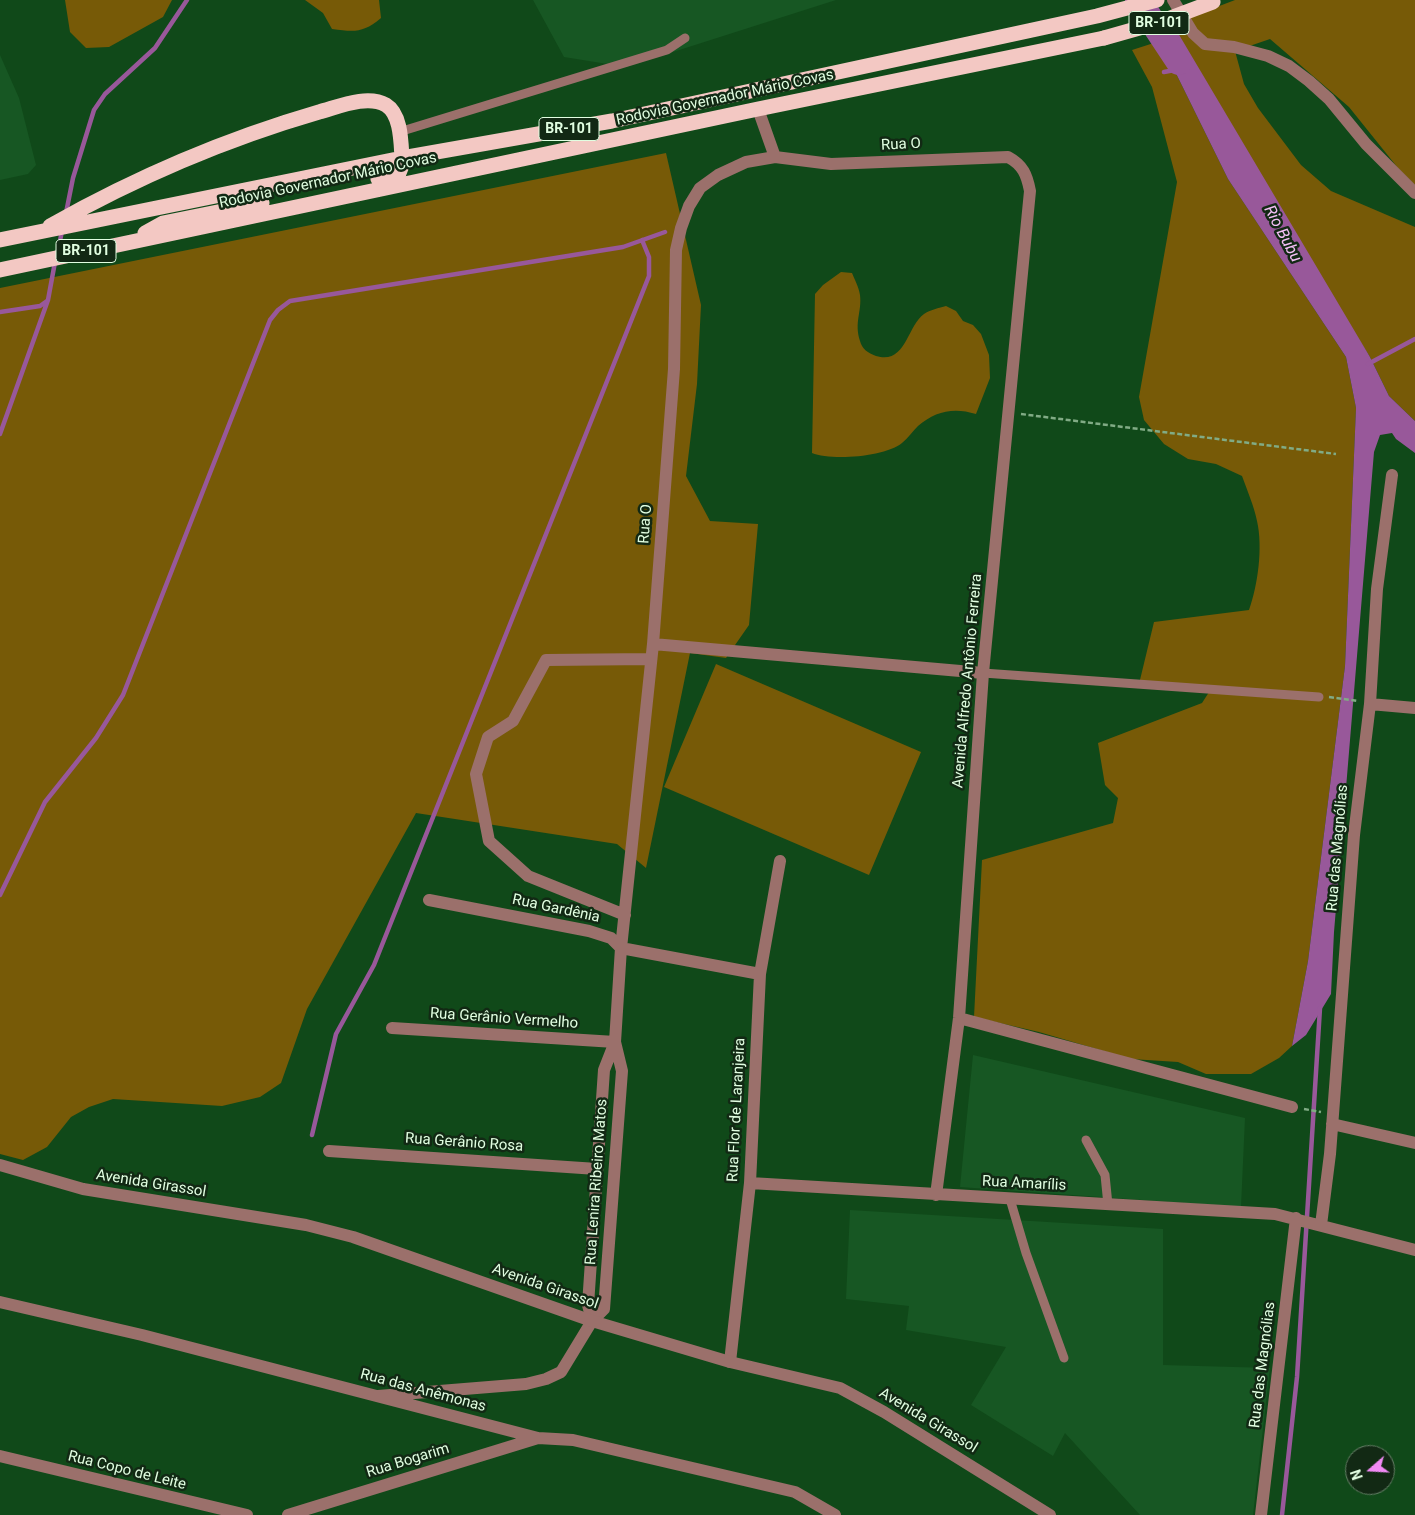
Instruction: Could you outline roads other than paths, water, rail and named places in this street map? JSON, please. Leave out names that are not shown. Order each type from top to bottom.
[{"type":"highway","name":"Rodovia Governador Mário Covas","points":[[0,240],[402,158],[612,121],[1097,16],[1157,0]]},
{"type":"highway","name":"Rodovia Governador Mário Covas","points":[[0,270],[129,241],[1104,38],[1157,23],[1216,1]]},
{"type":"highway","points":[[38,233],[98,200],[174,164],[217,146],[305,116],[350,104],[378,102],[385,104],[394,114],[399,132],[402,168],[394,176],[164,222],[129,241]]},
{"type":"street","points":[[1174,0],[1193,33],[1205,44],[1234,47],[1268,56],[1289,66],[1309,81],[1329,99],[1366,144],[1415,193]]},
{"type":"street","points":[[758,109],[775,157]]},
{"type":"street","name":"Rua O","points":[[621,948],[651,659],[674,368],[676,250],[689,206],[700,188],[718,175],[746,162],[775,157],[831,164],[999,156],[1017,162],[1024,170]]},
{"type":"street","name":"Avenida Alfredo Antônio Ferreira","points":[[936,1195],[959,1018],[983,673],[1010,413],[1030,191],[1024,170]]},
{"type":"street","name":"Rua das Magnólias","points":[[1261,1515],[1309,1222],[1330,1154],[1365,703],[1392,475]]},
{"type":"street","points":[[652,644],[983,673]]},
{"type":"street","points":[[625,914],[528,876],[489,841],[476,774],[488,737],[512,721],[546,660],[651,659]]},
{"type":"street","points":[[1365,703],[1415,708]]},
{"type":"street","name":"Rua Flor de Laranjeira","points":[[730,1362],[750,1183],[760,974],[780,861]]},
{"type":"street","name":"Rua Gardênia","points":[[429,900],[589,930],[611,938],[621,948],[760,974]]},
{"type":"street","name":"Rua Lenira Ribeiro Matos","points":[[378,1396],[526,1384],[546,1379],[561,1372],[592,1321],[604,1309],[622,1071],[615,1042],[621,948]]},
{"type":"street","points":[[959,1018],[1292,1107]]},
{"type":"street","name":"Rua Gerânio Vermelho","points":[[392,1028],[615,1042]]},
{"type":"street","name":"Rua Lenira Ribeiro Matos","points":[[592,1321],[588,1305],[604,1070],[615,1042]]},
{"type":"street","points":[[1332,1124],[1415,1143]]},
{"type":"street","name":"Rua Gerânio Rosa","points":[[329,1151],[597,1168]]},
{"type":"street","name":"Avenida Girassol","points":[[0,1165],[83,1189],[287,1222],[353,1237],[592,1321],[730,1362],[840,1388],[884,1412],[1050,1515]]},
{"type":"street","name":"Rua Amarílis","points":[[750,1183],[1275,1214],[1415,1250]]},
{"type":"street","name":"Rua das Anêmonas","points":[[0,1302],[142,1335],[538,1438],[574,1440],[795,1492],[835,1515]]},
{"type":"street","name":"Rua Bogarim","points":[[288,1515],[538,1438]]},
{"type":"street","name":"Rua Copo de Leite","points":[[0,1456],[213,1512],[247,1515]]},
{"type":"lane","points":[[399,132],[667,50],[685,38]]},
{"type":"lane","points":[[983,673],[1319,696]]},
{"type":"lane","points":[[1086,1140],[1104,1175],[1108,1205]]},
{"type":"lane","points":[[1010,1199],[1026,1253],[1064,1358]]},
{"type":"water","points":[[1162,28],[1178,33],[1370,357],[1389,396],[1415,421],[1415,453],[1396,439],[1392,433],[1380,435],[1374,452],[1334,932],[1331,994],[1306,1035],[1292,1046],[1308,961],[1345,666],[1356,408],[1346,357],[1228,179],[1160,41]]},
{"type":"waterway","points":[[66,213],[73,178],[94,110],[105,94],[155,48],[187,0]]},
{"type":"waterway","name":"Rio Bubu","points":[[1138,0],[1179,62]]},
{"type":"waterway","points":[[1164,72],[1180,69]]},
{"type":"waterway","points":[[57,255],[62,231]]},
{"type":"waterway","points":[[0,895],[45,802],[96,738],[123,695],[270,320],[278,310],[290,301],[623,247],[665,232]]},
{"type":"waterway","points":[[312,1135],[336,1034],[374,965],[649,276],[649,257],[642,240]]},
{"type":"waterway","points":[[0,434],[48,300],[55,262]]},
{"type":"waterway","points":[[0,312],[40,306],[47,301]]},
{"type":"waterway","points":[[1368,364],[1415,339]]},
{"type":"waterway","points":[[1282,1515],[1297,1377],[1320,1008]]}]
